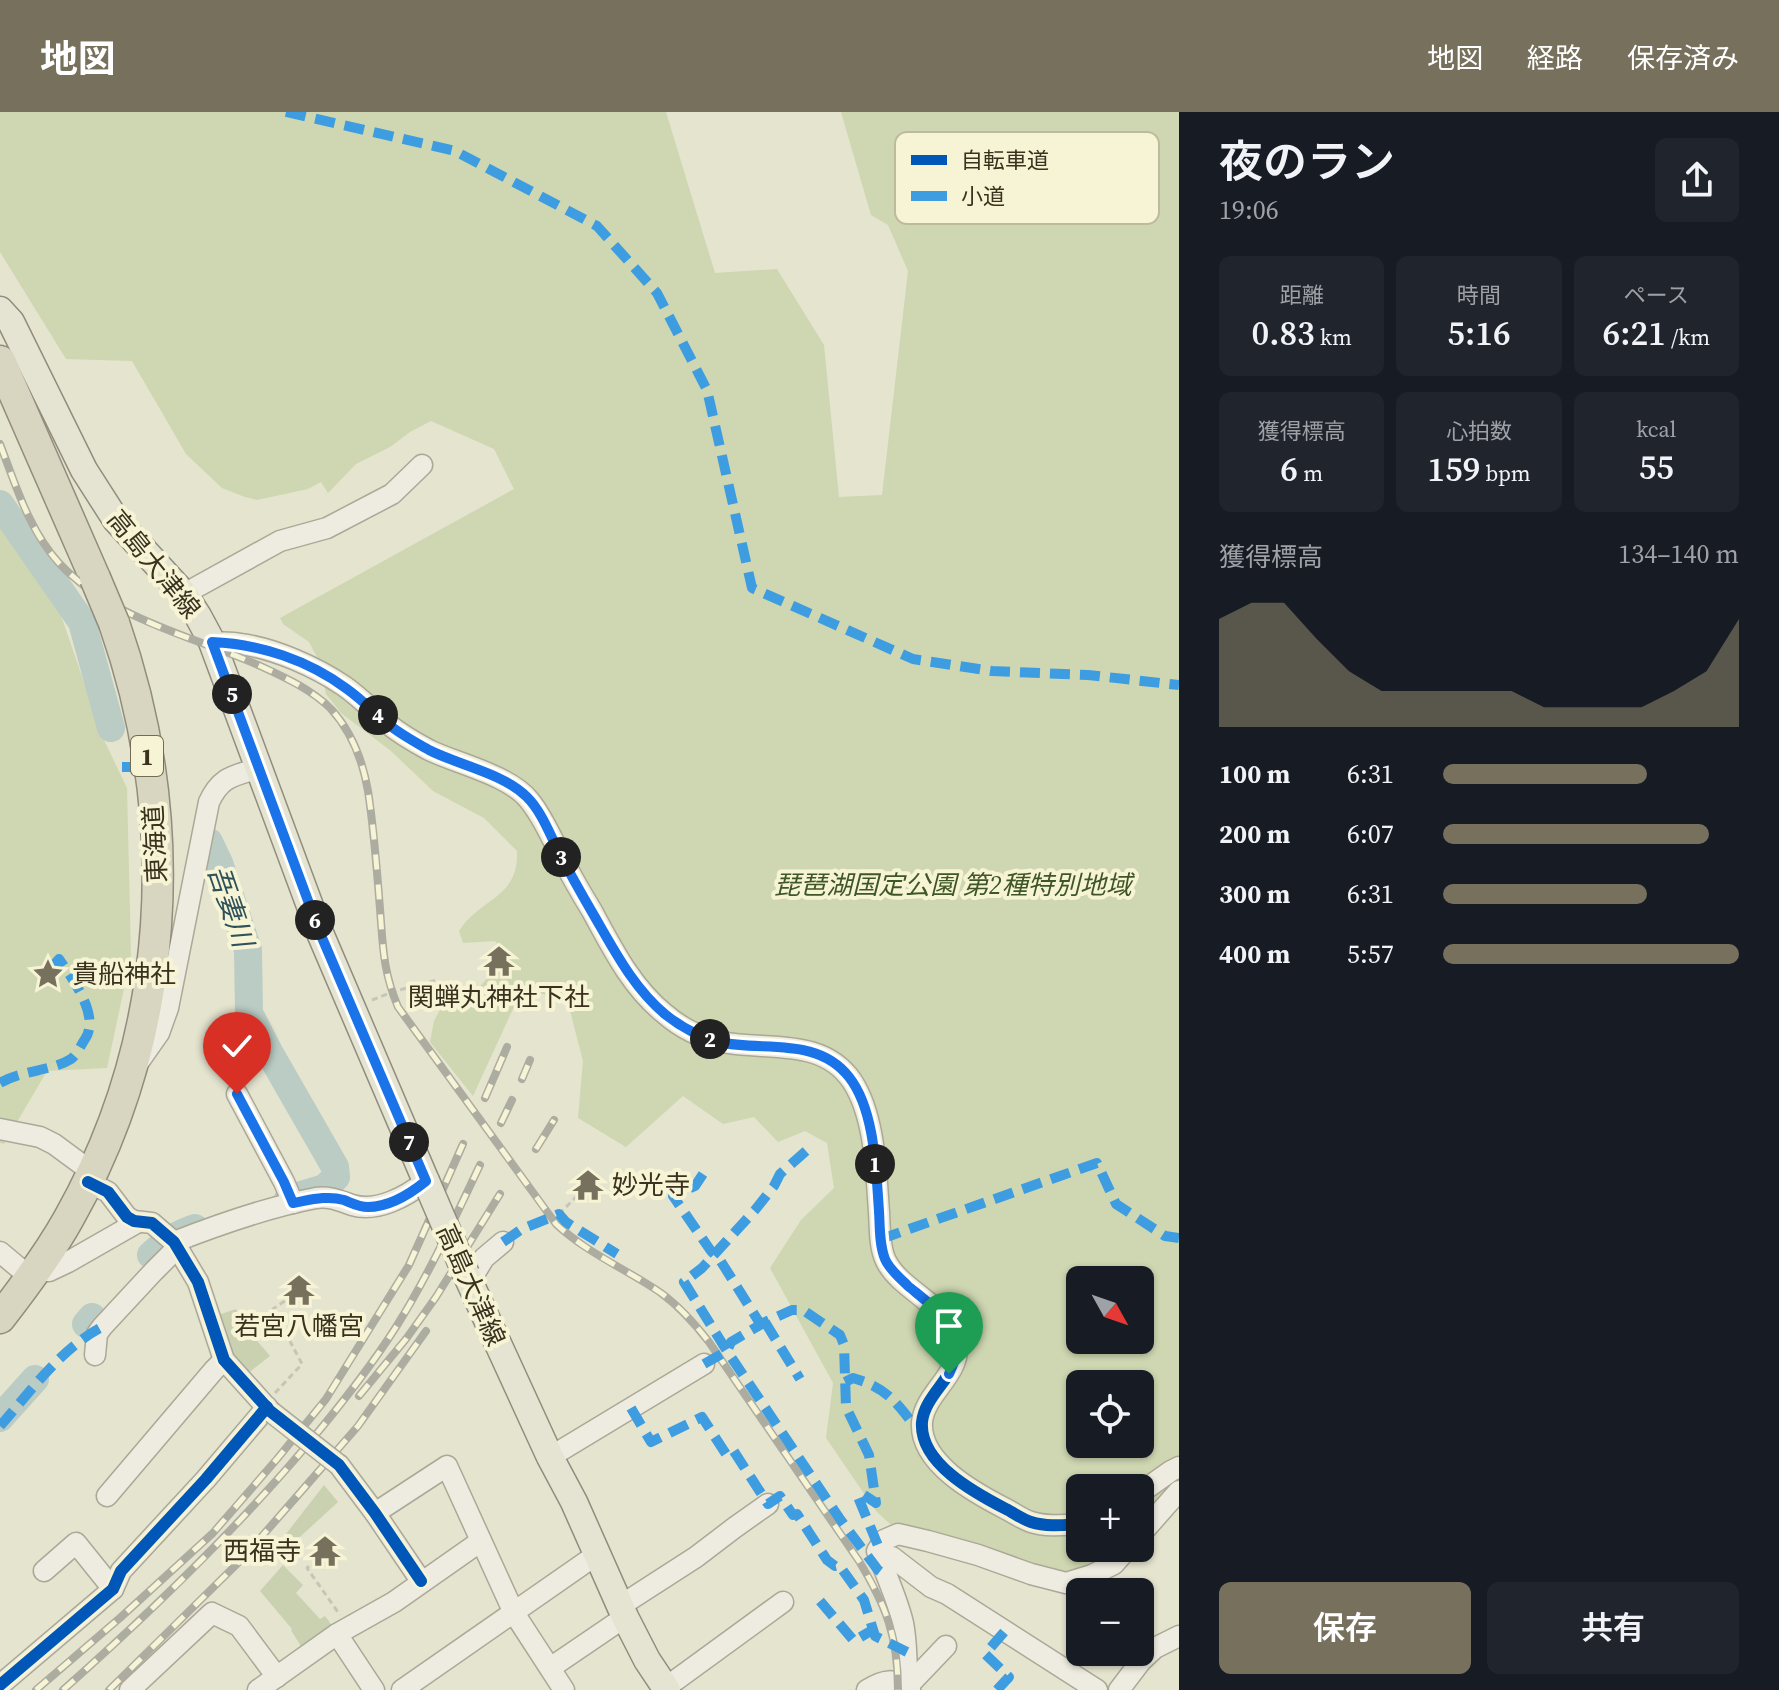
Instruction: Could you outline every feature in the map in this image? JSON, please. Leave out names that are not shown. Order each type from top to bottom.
[{"type":"highway","name":"東海道","points":[[0,361],[114,623],[136,695],[144,734],[155,806],[157,846],[157,906],[151,973],[131,1072],[112,1126],[70,1217],[0,1318]]},
{"type":"main road","name":"高島大津線","points":[[0,291],[9,309],[5,316],[84,470],[130,536],[184,594],[212,642],[320,933],[468,1278],[623,1612],[647,1660],[666,1689]]},
{"type":"street","points":[[184,594],[280,541],[327,528],[392,494],[422,465]]},
{"type":"street","points":[[212,642],[254,646],[316,670],[344,686],[408,738],[433,752],[505,782],[526,796],[544,821],[618,957],[642,992],[666,1015],[694,1033],[719,1042],[794,1047],[836,1063],[860,1095],[868,1122],[885,1260],[897,1276],[940,1313],[957,1345],[949,1374],[926,1404],[922,1425],[926,1442],[941,1465],[966,1488],[1031,1522],[1066,1525]]},
{"type":"street","points":[[131,1072],[159,1033],[168,1008],[209,802],[216,787],[226,779],[259,768]]},
{"type":"street","points":[[237,1094],[291,1198]]},
{"type":"street","points":[[0,1129],[40,1137],[54,1144],[108,1192],[127,1217],[152,1223],[173,1241],[198,1282],[224,1360],[339,1465],[421,1581]]},
{"type":"street","points":[[95,1355],[97,1334],[154,1271],[173,1241],[291,1198],[321,1197],[370,1207],[400,1198],[426,1181]]},
{"type":"street","points":[[0,1252],[33,1274],[49,1271],[138,1222]]},
{"type":"street","points":[[468,1278],[484,1258],[503,1242]]},
{"type":"street","points":[[107,1496],[224,1360]]},
{"type":"street","points":[[550,1457],[704,1364]]},
{"type":"street","points":[[0,1685],[113,1589],[121,1571],[270,1405]]},
{"type":"street","points":[[375,1513],[447,1466],[514,1613],[564,1690]]},
{"type":"street","points":[[1154,1483],[1179,1467]]},
{"type":"street","points":[[1154,1519],[1179,1491]]},
{"type":"street","points":[[550,1668],[768,1504]]},
{"type":"street","points":[[908,1688],[903,1625],[897,1600],[877,1551],[884,1540],[898,1534],[1066,1583],[1092,1575],[1116,1562]]},
{"type":"street","points":[[258,1690],[481,1541]]},
{"type":"street","points":[[44,1571],[76,1543],[113,1589]]},
{"type":"street","points":[[402,1690],[596,1555]]},
{"type":"street","points":[[880,1559],[892,1557],[931,1587],[947,1594],[1097,1690]]},
{"type":"street","points":[[666,1689],[783,1602]]},
{"type":"street","points":[[130,1690],[212,1613],[239,1626],[277,1677]]},
{"type":"street","points":[[343,1631],[374,1690]]},
{"type":"street","points":[[1119,1690],[1155,1648],[1179,1636]]},
{"type":"street","points":[[908,1688],[946,1646]]},
{"type":"street","points":[[867,1690],[882,1680],[898,1682],[908,1688]]},
{"type":"path","points":[[368,1002],[437,980]]},
{"type":"path","points":[[559,1214],[577,1196]]},
{"type":"path","points":[[270,1405],[302,1364],[273,1309],[292,1296]]},
{"type":"path","points":[[309,1566],[307,1568],[343,1631]]},
{"type":"green space","name":"琵琶湖国定公園 第2種特別地域","points":[[0,112],[666,112],[715,273],[777,269],[824,345],[839,497],[882,495],[908,271],[888,225],[871,215],[841,112],[1179,112],[1179,1479],[1154,1507],[1154,1474],[1066,1474],[1066,1562],[1104,1562],[1102,1564],[1065,1571],[890,1524],[876,1511],[826,1438],[833,1383],[770,1268],[801,1220],[834,1188],[827,1143],[805,1131],[778,1142],[754,1117],[723,1124],[683,1096],[626,1147],[578,1118],[583,1061],[568,1003],[523,987],[473,1096],[430,1042],[434,1021],[440,1010],[450,1002],[475,992],[505,958],[495,941],[463,943],[459,931],[467,920],[505,889],[516,867],[517,851],[484,818],[433,791],[391,751],[341,713],[326,694],[319,661],[309,642],[283,624],[280,618],[514,489],[494,449],[431,421],[356,464],[328,493],[321,482],[308,489],[257,500],[222,488],[186,454],[132,361],[66,359],[0,252]]},
{"type":"green space","points":[[0,524],[58,607],[104,740],[127,788],[131,956],[107,1068],[47,1071],[4,1144],[0,1143]]},
{"type":"green space","points":[[236,1309],[240,1321],[270,1356],[243,1377],[215,1316]]},
{"type":"green space","points":[[324,1485],[338,1502],[278,1557],[272,1552]]},
{"type":"green space","points":[[283,1565],[303,1585],[296,1593],[320,1619],[325,1616],[333,1627],[302,1648],[292,1629],[260,1591]]},
{"type":"waterway","name":"吾妻川","points":[[0,504],[82,622],[111,728]]},
{"type":"waterway","name":"吾妻川","points":[[209,842],[248,950],[249,1013],[335,1167],[336,1177],[325,1188],[288,1199]]},
{"type":"waterway","name":"吾妻川","points":[[151,1255],[172,1239],[195,1228]]},
{"type":"waterway","name":"吾妻川","points":[[86,1324],[92,1317]]},
{"type":"waterway","name":"吾妻川","points":[[0,1418],[35,1379]]},
{"type":"railway","points":[[0,444],[24,507],[39,536],[59,563],[80,582],[127,612],[287,679],[315,695],[345,727],[360,758],[366,780],[374,835],[384,959],[398,1007],[556,1224],[594,1252],[661,1293],[687,1316],[709,1342],[868,1577],[893,1637],[898,1690]]},
{"type":"railway","points":[[485,1098],[507,1047]]},
{"type":"railway","points":[[522,1079],[530,1060]]},
{"type":"railway","points":[[501,1123],[512,1100]]},
{"type":"railway","points":[[536,1149],[554,1120]]},
{"type":"railway","points":[[36,1690],[213,1533],[326,1399],[409,1265],[463,1144]]},
{"type":"railway","points":[[63,1690],[220,1541],[280,1477],[343,1402],[408,1308],[480,1165]]},
{"type":"railway","points":[[359,1396],[436,1297],[500,1194]]},
{"type":"railway","points":[[109,1690],[242,1559],[358,1426],[426,1331]]},
{"type":"marked path","points":[[286,112],[455,151],[597,226],[657,293],[707,390],[752,588],[913,659],[992,671],[1088,675],[1179,685]]},
{"type":"marked path","points":[[122,767],[136,767]]},
{"type":"marked path","points":[[0,1083],[71,1059],[88,1034],[89,1014],[76,984],[59,959],[51,968]]},
{"type":"marked path","points":[[806,1151],[780,1174],[755,1210],[702,1268],[684,1282],[840,1519],[878,1570],[887,1577]]},
{"type":"marked path","points":[[881,1239],[1097,1163],[1116,1204],[1165,1236],[1179,1238]]},
{"type":"marked path","points":[[703,1174],[695,1186],[673,1196],[720,1260],[761,1325]]},
{"type":"marked path","points":[[503,1242],[522,1229],[559,1214],[566,1222],[617,1254]]},
{"type":"marked path","points":[[704,1364],[727,1351],[731,1342],[792,1310],[803,1310],[840,1335],[844,1345],[846,1407],[869,1455],[876,1503],[861,1493],[858,1497],[879,1548]]},
{"type":"marked path","points":[[765,1322],[800,1379]]},
{"type":"marked path","points":[[0,1426],[59,1359],[102,1327]]},
{"type":"marked path","points":[[845,1382],[853,1378],[873,1385],[894,1401],[913,1424],[922,1425]]},
{"type":"marked path","points":[[631,1408],[651,1442],[702,1417],[726,1454],[733,1450],[768,1504],[780,1496],[793,1515],[797,1514],[827,1560],[835,1566],[839,1565],[864,1600],[875,1636],[907,1652]]},
{"type":"marked path","points":[[820,1601],[854,1641],[874,1629]]},
{"type":"marked path","points":[[997,1690],[1009,1677],[985,1654],[1005,1631]]},
{"type":"cycle path","points":[[212,642],[253,646],[308,665],[344,686],[413,741],[496,777],[520,791],[543,820],[624,967],[653,1004],[678,1024],[722,1042],[810,1052],[840,1067],[852,1081],[866,1110],[875,1162],[881,1243],[886,1261],[903,1282],[937,1310],[954,1332],[956,1357],[948,1376],[924,1412],[923,1437],[939,1463],[979,1494],[1037,1524],[1066,1524]]},
{"type":"cycle path","points":[[88,1182],[108,1192],[127,1217],[152,1223],[174,1242],[198,1282],[224,1360],[270,1411],[339,1465],[421,1581]]},
{"type":"cycle path","points":[[0,1685],[113,1589],[121,1571],[267,1407]]},
{"type":"place","name":"関蝉丸神社下社","points":[[499,961]]},
{"type":"place","name":"貴船神社","points":[[48,974]]},
{"type":"place","name":"妙光寺","points":[[588,1185]]},
{"type":"place","name":"若宮八幡宮","points":[[299,1290]]},
{"type":"place","name":"西福寺","points":[[325,1551]]},
{"type":"route","points":[[237,1094],[293,1203],[321,1197],[370,1207],[400,1198],[426,1181],[320,933],[212,642],[254,646],[316,670],[344,686],[408,738],[433,752],[505,782],[526,796],[544,821],[618,957],[642,992],[666,1015],[694,1033],[719,1042],[794,1047],[836,1063],[860,1095],[868,1122],[885,1260],[897,1276],[940,1313],[951,1329],[957,1345],[949,1374]]}]
